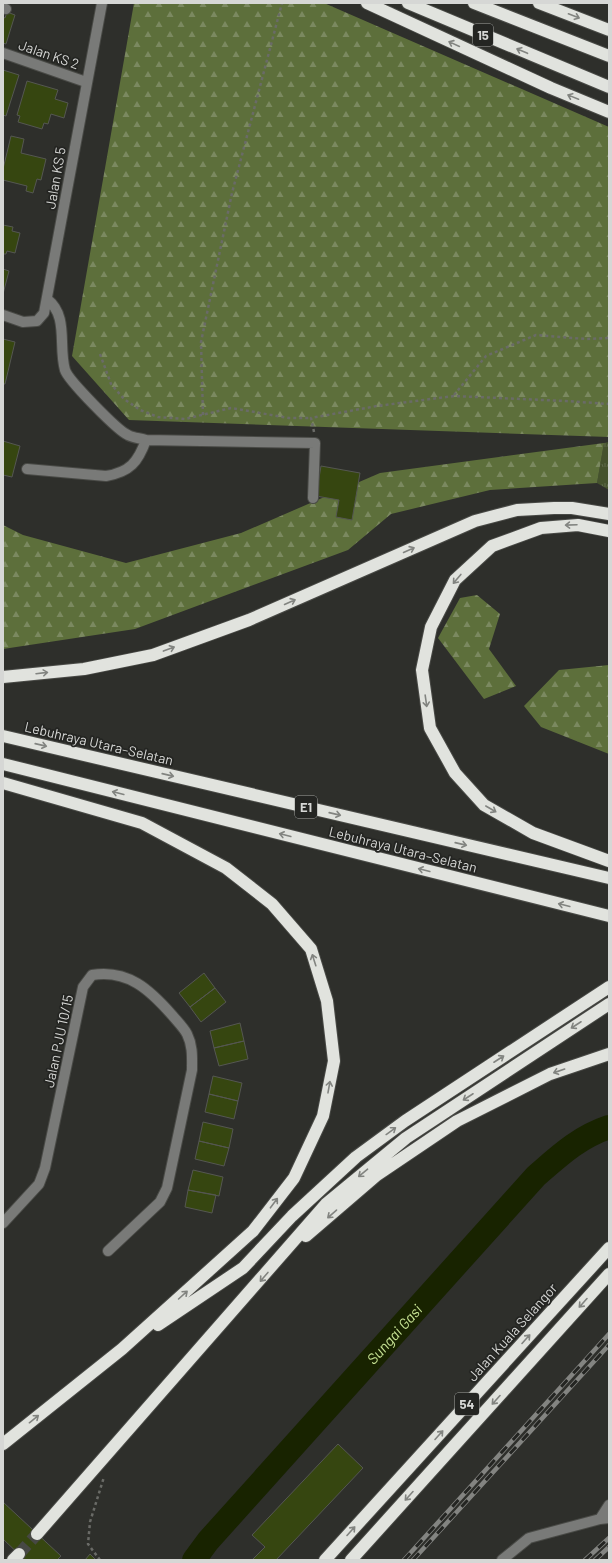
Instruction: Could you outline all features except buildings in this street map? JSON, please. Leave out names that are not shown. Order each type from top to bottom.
[{"type":"highway","points":[[367,3],[550,88],[609,112]]},
{"type":"highway","name":"15","points":[[408,3],[609,87]]},
{"type":"highway","name":"15","points":[[474,3],[609,56]]},
{"type":"highway","points":[[539,3],[609,30]]},
{"type":"highway","points":[[3,677],[84,668],[153,655],[249,620],[482,519],[517,510],[554,508],[578,509],[609,514]]},
{"type":"highway","points":[[609,531],[578,525],[541,528],[492,546],[455,580],[431,627],[422,670],[430,728],[455,773],[484,805],[533,833],[609,861]]},
{"type":"highway","name":"Lebuhraya Utara–Selatan","points":[[3,736],[609,878]]},
{"type":"highway","name":"Lebuhraya Utara–Selatan","points":[[3,764],[605,916]]},
{"type":"highway","points":[[3,783],[142,823],[226,868],[272,904],[311,949],[327,1002],[334,1061],[323,1116],[294,1178],[253,1231],[122,1349],[3,1444]]},
{"type":"highway","points":[[122,1349],[243,1268],[292,1216],[356,1157],[405,1121],[609,987]]},
{"type":"highway","points":[[37,1534],[276,1263],[326,1204],[406,1138],[609,1004]]},
{"type":"highway","points":[[276,1263],[377,1175],[456,1121],[550,1074],[609,1054]]},
{"type":"highway","name":"Jalan Kuala Selangor","points":[[325,1560],[609,1248]]},
{"type":"highway","name":"54","points":[[351,1560],[609,1274]]},
{"type":"street","name":"Jalan KS 5","points":[[3,315],[23,322],[37,321],[44,312],[102,3]]},
{"type":"street","name":"Jalan KS 2","points":[[3,53],[86,82]]},
{"type":"street","points":[[47,299],[54,304],[60,314],[63,363],[69,380],[127,435],[146,440],[315,442],[312,498]]},
{"type":"street","points":[[27,470],[106,476],[116,474],[125,471],[135,462],[146,440]]},
{"type":"street","name":"Jalan PJU 10/15","points":[[3,1223],[39,1184],[45,1168],[83,987],[92,975],[105,973],[134,980],[160,1002],[187,1033],[192,1051],[192,1070],[167,1188],[160,1202],[108,1251]]},
{"type":"street","points":[[502,1560],[529,1538],[604,1518],[609,1505]]},
{"type":"path","points":[[203,415],[201,342],[232,193],[282,3]]},
{"type":"path","points":[[454,396],[486,356],[536,335],[586,339],[609,338]]},
{"type":"path","points":[[100,354],[111,384],[124,399],[140,410],[158,418],[185,419],[231,408],[289,418],[311,418],[377,406],[454,396],[566,400],[609,404]]},
{"type":"path","points":[[311,418],[315,442]]},
{"type":"path","points":[[100,1560],[88,1544],[90,1522],[107,1470]]},
{"type":"green space","points":[[134,3],[324,3],[609,127],[609,437],[129,420],[72,356]]},
{"type":"green space","points":[[609,442],[609,490],[597,483],[604,443]]},
{"type":"green space","points":[[604,443],[597,483],[490,490],[391,514],[348,550],[135,629],[3,649],[3,525],[23,535],[126,563],[241,533],[380,473]]},
{"type":"green space","points":[[477,595],[500,614],[489,649],[516,686],[484,699],[438,638],[460,598]]},
{"type":"green space","points":[[609,665],[609,754],[541,727],[524,706],[559,670]]},
{"type":"waterway","name":"Sungai Gasi","points":[[194,1560],[208,1541],[536,1176],[561,1154],[588,1136],[609,1127]]},
{"type":"tunnel","points":[[19,1554],[37,1534]]},
{"type":"railway","points":[[404,1560],[609,1334]]},
{"type":"railway","points":[[413,1560],[609,1345]]},
{"type":"railway","points":[[585,1560],[609,1538]]},
{"type":"railway","points":[[595,1560],[609,1547]]}]
